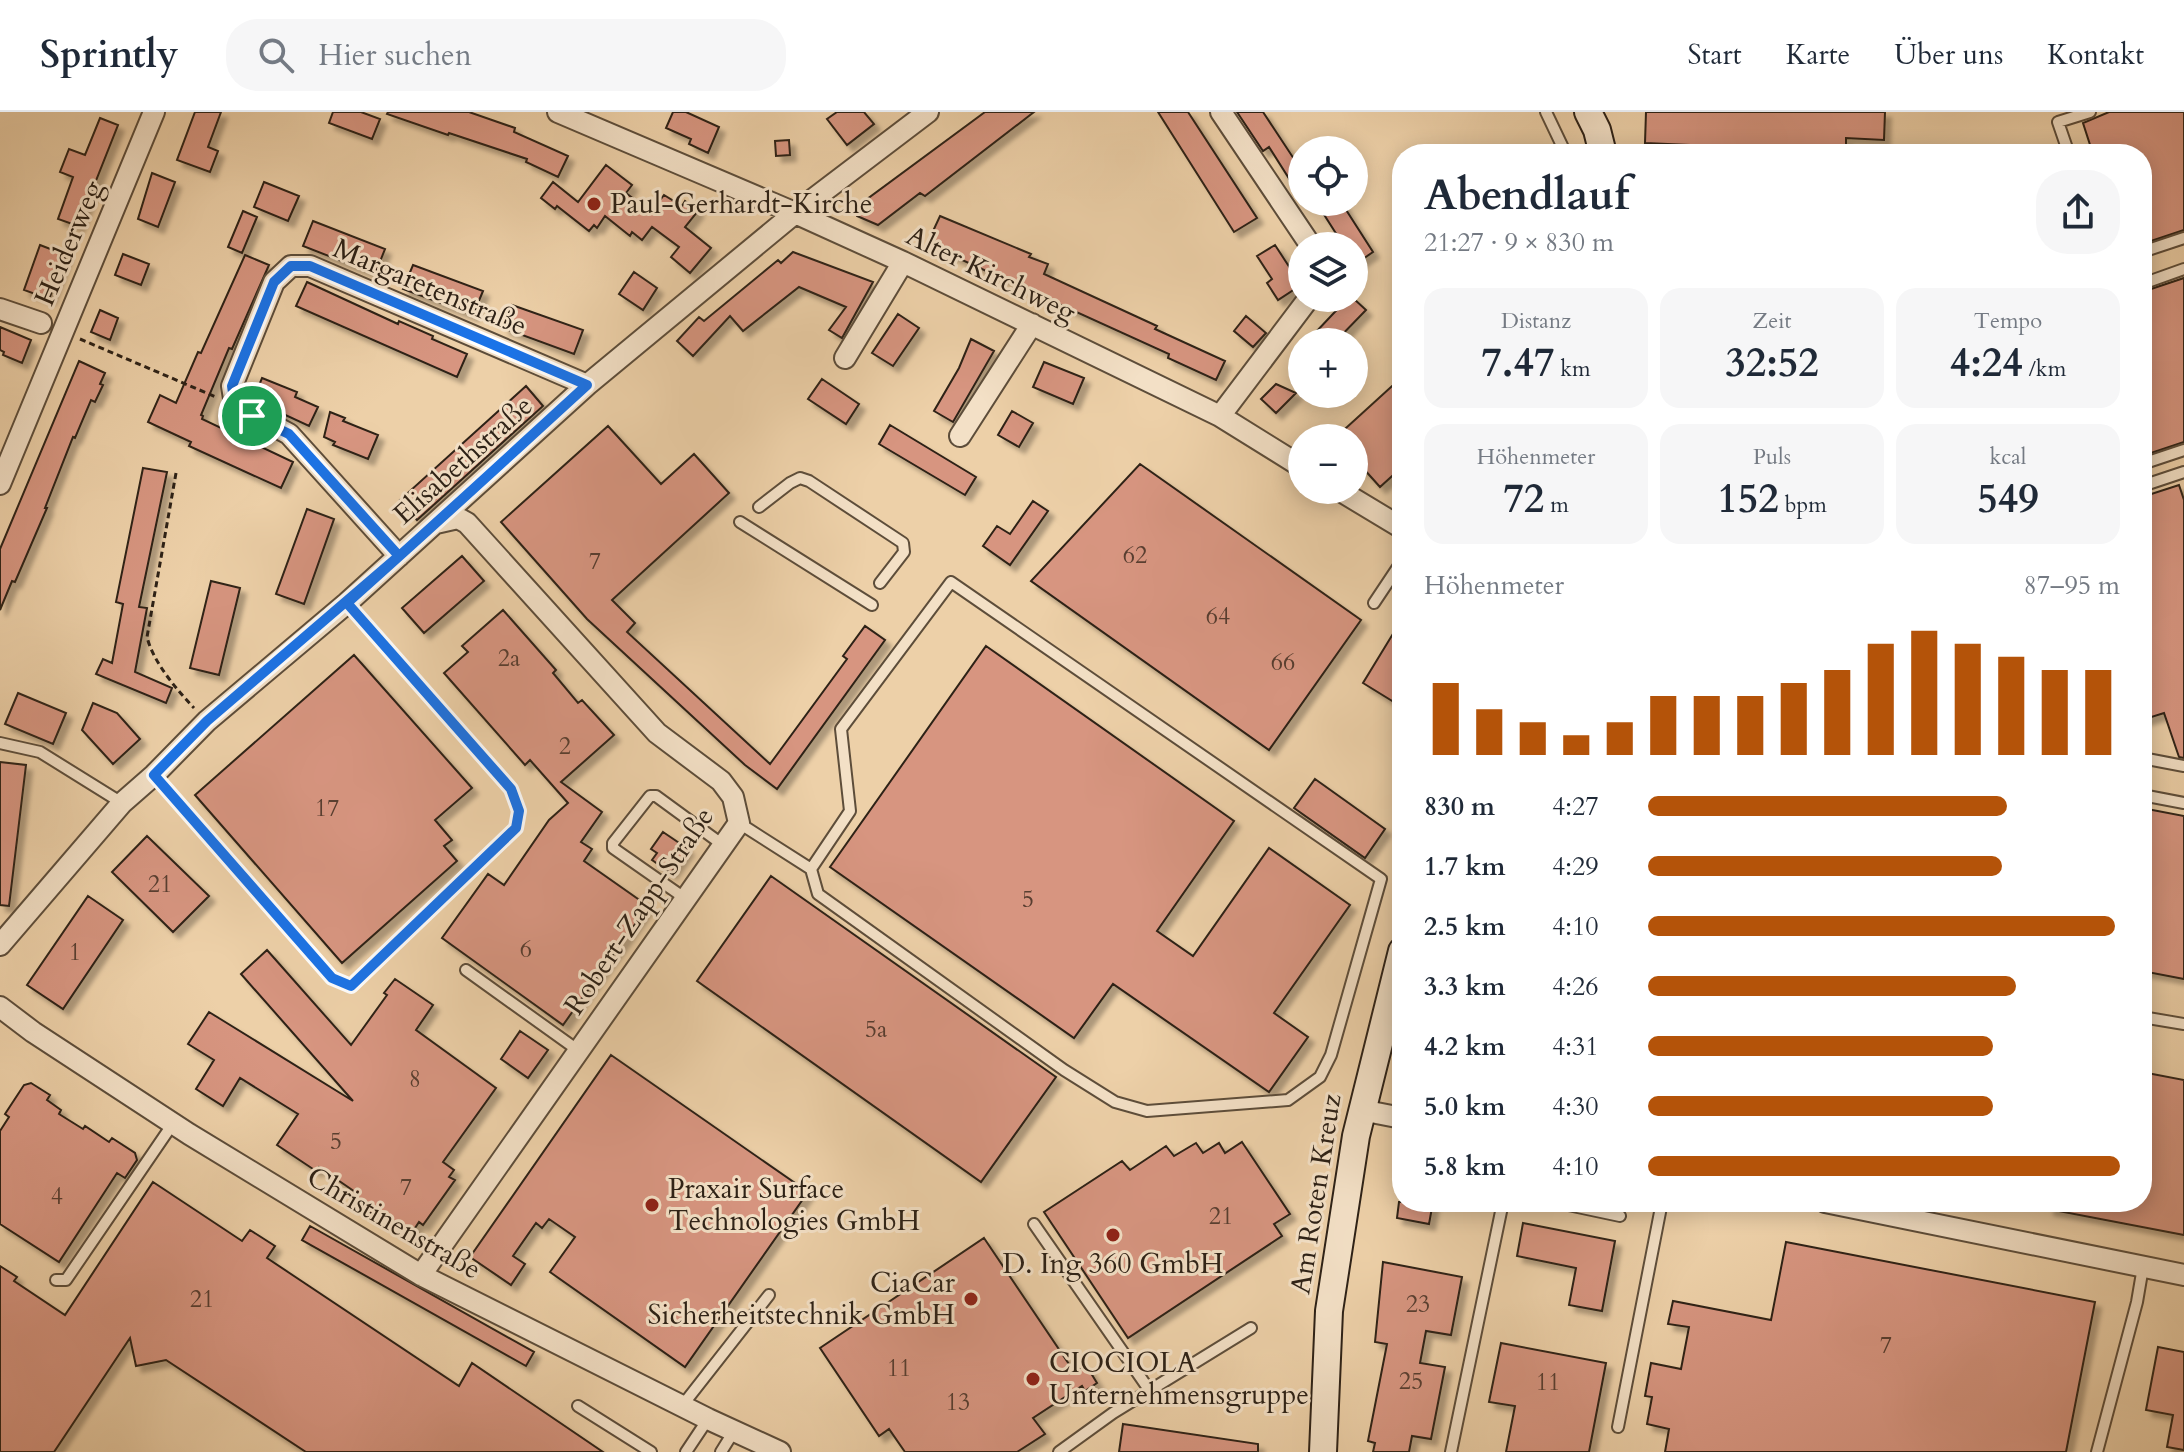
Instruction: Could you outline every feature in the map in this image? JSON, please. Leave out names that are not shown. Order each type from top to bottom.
[{"type":"street","name":"Heiderweg","points":[[0,484],[154,112]]},
{"type":"street","name":"Alter Kirchweg","points":[[558,112],[903,262],[1220,416],[1288,458]]},
{"type":"street","name":"Elisabethstraße","points":[[0,945],[122,803],[207,721],[347,603],[587,385],[795,213],[928,112]]},
{"type":"street","points":[[1221,112],[1302,232]]},
{"type":"street","points":[[1588,112],[1600,144]]},
{"type":"street","points":[[845,358],[903,262]]},
{"type":"street","name":"Margaretenstraße","points":[[235,405],[232,386],[237,373],[274,282],[291,266],[310,266],[587,385]]},
{"type":"street","points":[[0,309],[41,323]]},
{"type":"street","points":[[1220,416],[1298,312]]},
{"type":"street","points":[[960,436],[1032,324]]},
{"type":"street","points":[[235,405],[289,434],[399,556]]},
{"type":"street","points":[[1362,504],[1392,522]]},
{"type":"street","name":"Robert-Zapp-Straße","points":[[421,1275],[739,823],[733,797],[721,781],[657,733],[467,523],[458,518],[436,523]]},
{"type":"street","name":"Am Roten Kreuz","points":[[1323,1452],[1329,1311],[1361,1110],[1392,990]]},
{"type":"street","name":"Christinenstraße","points":[[0,1007],[189,1134],[421,1275],[780,1452]]},
{"type":"street","points":[[1361,1110],[1392,1116]]},
{"type":"street","points":[[1874,1212],[2184,1275]]},
{"type":"lane","points":[[1546,112],[1561,144]]},
{"type":"lane","points":[[2066,144],[2058,122],[2090,112]]},
{"type":"lane","points":[[2152,249],[2184,238]]},
{"type":"lane","points":[[2152,280],[2184,269]]},
{"type":"lane","points":[[2152,461],[2184,450]]},
{"type":"lane","points":[[2152,483],[2184,472]]},
{"type":"lane","points":[[759,507],[790,483],[800,478],[809,481],[903,543],[904,552],[880,583]]},
{"type":"lane","points":[[740,522],[872,605]]},
{"type":"lane","points":[[1374,603],[1392,576]]},
{"type":"lane","points":[[739,823],[811,869],[818,894],[1064,1070],[1115,1102],[1147,1111],[1288,1100],[1320,1077],[1331,1055],[1381,879],[951,582],[841,729],[850,811],[811,869]]},
{"type":"lane","points":[[154,775],[332,978],[351,986],[516,828],[519,811],[511,789],[347,603]]},
{"type":"lane","points":[[0,743],[40,752],[122,803]]},
{"type":"lane","points":[[2152,760],[2184,766]]},
{"type":"lane","points":[[686,899],[613,848],[613,843],[650,796],[656,796],[723,845]]},
{"type":"lane","points":[[2152,797],[2184,803]]},
{"type":"lane","points":[[466,970],[579,1051]]},
{"type":"lane","points":[[2152,1019],[2184,1024]]},
{"type":"lane","points":[[56,1280],[66,1280],[174,1122]]},
{"type":"lane","points":[[1451,1452],[1501,1212]]},
{"type":"lane","points":[[1601,1212],[1620,1216]]},
{"type":"lane","points":[[1618,1427],[1660,1212]]},
{"type":"lane","points":[[1034,1224],[1150,1391]]},
{"type":"lane","points":[[2097,1452],[2137,1302],[2143,1267]]},
{"type":"lane","points":[[682,1406],[769,1295]]},
{"type":"lane","points":[[1059,1452],[1251,1328]]},
{"type":"lane","points":[[578,1406],[651,1452]]},
{"type":"lane","points":[[686,1452],[708,1419]]},
{"type":"lane","points":[[721,1452],[734,1431]]},
{"type":"path","points":[[63,332],[235,405]]},
{"type":"path","points":[[176,473],[147,637],[155,656],[179,692],[207,721]]},
{"type":"building","points":[[195,112],[221,112],[208,147],[218,151],[210,172],[177,160]]},
{"type":"building","points":[[333,112],[361,112],[380,119],[372,139],[329,123]]},
{"type":"building","points":[[388,112],[469,112],[515,128],[514,132],[568,156],[558,177],[526,162],[527,159],[448,135]]},
{"type":"building","points":[[673,112],[686,112],[719,127],[708,153],[689,144],[691,139],[666,128]]},
{"type":"building","points":[[837,112],[864,112],[874,124],[847,145],[827,119]]},
{"type":"building","points":[[985,112],[1034,112],[925,196],[920,193],[878,225],[857,216],[855,208]]},
{"type":"building","points":[[1158,112],[1188,112],[1257,218],[1234,232]]},
{"type":"building","points":[[1237,112],[1263,112],[1288,150],[1288,177],[1269,147],[1263,151]]},
{"type":"building","points":[[1646,112],[1885,112],[1884,140],[1846,138],[1846,144],[1645,143]]},
{"type":"building","points":[[2109,112],[2184,112],[2184,230],[2152,241],[2152,144],[2090,144],[2083,123]]},
{"type":"building","points":[[100,118],[118,125],[78,226],[58,219],[73,177],[60,172],[69,149],[85,155]]},
{"type":"building","points":[[789,140],[790,155],[776,156],[775,141]]},
{"type":"building","name":"Paul-Gerhardt-Kirche","points":[[606,165],[632,185],[626,193],[651,212],[664,195],[682,206],[685,201],[698,211],[685,227],[711,248],[690,273],[671,257],[679,247],[652,227],[642,240],[632,232],[630,236],[605,216],[597,228],[594,225],[589,231],[557,206],[555,209],[541,198],[553,182],[578,202]]},
{"type":"building","points":[[152,173],[175,182],[158,227],[138,219]]},
{"type":"building","points":[[264,182],[299,196],[288,221],[254,207]]},
{"type":"building","points":[[243,211],[257,217],[242,253],[228,247]]},
{"type":"building","points":[[940,216],[1031,254],[1029,257],[1048,264],[1044,274],[1225,361],[1216,380],[1168,358],[1169,354],[927,244]]},
{"type":"building","points":[[1325,216],[1350,216],[1360,232],[1335,232]]},
{"type":"building","points":[[313,221],[385,249],[375,274],[303,246]]},
{"type":"building","points":[[40,245],[66,255],[49,299],[24,290]]},
{"type":"building","points":[[1275,245],[1288,265],[1288,293],[1278,300],[1267,283],[1272,279],[1257,256]]},
{"type":"building","points":[[793,252],[873,282],[842,338],[829,330],[846,307],[799,287],[743,331],[730,316],[693,356],[677,341],[699,317],[704,321],[778,260],[781,263]]},
{"type":"building","points":[[123,254],[149,264],[141,285],[115,275]]},
{"type":"building","points":[[245,255],[269,265],[201,415],[202,419],[293,462],[281,488],[189,446],[191,442],[148,422],[160,395],[176,403]]},
{"type":"building","points":[[413,265],[483,291],[473,315],[403,289]]},
{"type":"building","points":[[634,272],[657,288],[643,310],[619,294]]},
{"type":"building","points":[[2184,278],[2184,442],[2152,453],[2152,289]]},
{"type":"building","points":[[307,282],[398,324],[399,321],[433,336],[432,339],[467,354],[457,377],[296,306]]},
{"type":"building","points":[[512,305],[583,330],[574,354],[503,328]]},
{"type":"building","points":[[100,310],[118,318],[110,340],[91,332]]},
{"type":"building","points":[[1335,312],[1364,312],[1349,328],[1320,328]]},
{"type":"building","points":[[898,314],[919,328],[893,366],[872,353]]},
{"type":"building","points":[[1246,316],[1266,333],[1253,347],[1234,331]]},
{"type":"building","points":[[0,327],[31,340],[22,363],[3,355],[4,352],[0,350]]},
{"type":"building","points":[[971,339],[994,351],[953,422],[934,411],[959,368]]},
{"type":"building","points":[[79,361],[105,373],[100,384],[103,385],[95,402],[91,400],[73,437],[47,508],[0,610],[0,549]]},
{"type":"building","points":[[1044,362],[1084,378],[1073,404],[1033,387]]},
{"type":"building","points":[[262,378],[297,392],[295,397],[318,407],[309,426],[253,400]]},
{"type":"building","points":[[822,379],[859,404],[846,424],[808,399]]},
{"type":"building","points":[[1276,384],[1288,389],[1288,401],[1276,413],[1261,399]]},
{"type":"building","points":[[526,386],[543,406],[417,520],[400,500]]},
{"type":"building","points":[[1392,386],[1392,476],[1380,487],[1368,474],[1368,424],[1350,424]]},
{"type":"building","points":[[1012,411],[1033,423],[1019,447],[998,435]]},
{"type":"building","points":[[330,412],[345,418],[343,421],[378,435],[368,459],[333,445],[335,442],[324,437]]},
{"type":"building","points":[[890,425],[976,477],[965,495],[879,444]]},
{"type":"building","points":[[608,426],[661,484],[694,454],[729,493],[612,600],[635,623],[627,632],[770,764],[847,659],[843,656],[865,626],[885,640],[777,789],[745,765],[587,619],[501,522]]},
{"type":"building","points":[[1140,464],[1361,620],[1269,750],[1031,581]]},
{"type":"building","points":[[143,468],[167,472],[139,607],[147,608],[135,672],[172,688],[166,703],[96,674],[103,659],[112,663],[123,604],[116,602]]},
{"type":"building","points":[[2179,485],[2184,500],[2184,758],[2179,757],[2164,713],[2152,717],[2152,494]]},
{"type":"building","points":[[1033,501],[1048,511],[1010,565],[983,546],[997,526],[1010,534]]},
{"type":"building","points":[[307,509],[334,519],[304,604],[276,594]]},
{"type":"building","points":[[462,556],[484,581],[424,633],[402,608]]},
{"type":"building","points":[[211,581],[240,588],[219,675],[190,668]]},
{"type":"building","points":[[503,610],[556,670],[553,673],[578,703],[582,700],[614,735],[561,782],[602,812],[581,842],[592,849],[584,861],[648,906],[563,1025],[442,938],[488,874],[504,885],[549,820],[568,803],[530,760],[525,765],[444,673],[468,652],[462,646]]},
{"type":"building","points":[[1392,635],[1392,701],[1363,683]]},
{"type":"building","points":[[986,646],[1234,821],[1157,931],[1193,956],[1269,848],[1350,905],[1274,1013],[1308,1037],[1269,1092],[1113,984],[1074,1038],[830,867]]},
{"type":"building","points":[[354,655],[472,788],[435,820],[452,840],[444,846],[457,861],[342,963],[195,795]]},
{"type":"building","points":[[18,693],[66,713],[53,744],[5,724]]},
{"type":"building","points":[[93,703],[117,713],[140,739],[113,764],[82,730]]},
{"type":"building","points":[[0,762],[26,765],[9,906],[0,905]]},
{"type":"building","points":[[1315,779],[1385,829],[1365,858],[1294,808]]},
{"type":"building","points":[[2152,810],[2184,816],[2184,979],[2152,973]]},
{"type":"building","points":[[663,832],[688,849],[671,873],[652,860],[657,853],[651,849]]},
{"type":"building","points":[[147,836],[209,896],[173,932],[112,872]]},
{"type":"building","points":[[771,876],[1056,1077],[981,1182],[697,981]]},
{"type":"building","points":[[88,896],[123,920],[63,1009],[27,985]]},
{"type":"building","points":[[267,950],[351,1045],[395,979],[433,1005],[416,1030],[496,1088],[443,1162],[454,1170],[449,1177],[455,1180],[423,1225],[419,1222],[411,1234],[389,1219],[386,1223],[353,1201],[358,1194],[319,1167],[316,1171],[277,1145],[298,1114],[240,1078],[223,1106],[196,1089],[214,1060],[188,1044],[209,1012],[353,1101],[241,974]]},
{"type":"building","points":[[520,1031],[548,1050],[528,1078],[501,1059]]},
{"type":"building","name":"Praxair Surface Technologies GmbH","points":[[611,1055],[808,1192],[685,1367],[550,1272],[575,1237],[549,1219],[542,1228],[536,1223],[513,1256],[525,1264],[511,1285],[470,1257]]},
{"type":"building","points":[[2152,1074],[2184,1080],[2184,1235],[2064,1212],[2152,1212]]},
{"type":"building","points":[[31,1083],[50,1095],[47,1100],[61,1110],[59,1114],[109,1142],[112,1138],[135,1153],[137,1160],[125,1178],[117,1173],[59,1262],[0,1224],[0,1131],[9,1117],[5,1114],[24,1085]]},
{"type":"building","points":[[1242,1142],[1290,1214],[1274,1224],[1282,1236],[1128,1338],[1044,1212],[1122,1161],[1130,1170],[1166,1146],[1174,1156],[1196,1143],[1203,1153],[1219,1143],[1225,1153]]},
{"type":"building","points":[[153,1182],[242,1241],[250,1230],[275,1246],[267,1258],[459,1386],[472,1363],[603,1452],[306,1452],[166,1360],[136,1366],[130,1338],[54,1452],[0,1452],[0,1266],[17,1277],[14,1281],[65,1315]]},
{"type":"building","points":[[1398,1212],[1431,1212],[1429,1224],[1397,1218]]},
{"type":"building","points":[[1523,1223],[1615,1241],[1602,1311],[1569,1305],[1576,1268],[1517,1256]]},
{"type":"building","points":[[310,1226],[534,1352],[526,1366],[302,1240]]},
{"type":"building","points":[[984,1238],[1075,1373],[1086,1365],[1097,1383],[1085,1391],[1082,1386],[1033,1418],[1045,1434],[1017,1452],[905,1452],[889,1429],[879,1436],[820,1348]]},
{"type":"building","points":[[1786,1242],[2095,1302],[2066,1452],[1665,1452],[1669,1429],[1647,1424],[1652,1397],[1645,1396],[1651,1363],[1681,1369],[1689,1327],[1668,1324],[1673,1301],[1771,1320]]},
{"type":"building","points":[[1383,1262],[1462,1277],[1451,1335],[1426,1331],[1420,1363],[1445,1367],[1431,1439],[1412,1436],[1409,1452],[1373,1452],[1375,1443],[1368,1441],[1387,1344],[1375,1342]]},
{"type":"building","points":[[1501,1343],[1606,1363],[1589,1452],[1506,1452],[1515,1406],[1489,1402]]},
{"type":"building","points":[[2158,1347],[2184,1352],[2184,1450],[2167,1447],[2173,1415],[2146,1410]]},
{"type":"building","points":[[1123,1424],[1258,1444],[1258,1452],[1119,1452]]},
{"type":"place","name":"Paul-Gerhardt-Kirche","points":[[594,204]]},
{"type":"place","name":"Praxair Surface Technologies GmbH","points":[[652,1205]]},
{"type":"place","name":"D. Ing 360 GmbH","points":[[1113,1235]]},
{"type":"place","name":"CiaCar Sicherheitstechnik GmbH","points":[[971,1299]]},
{"type":"place","name":"CIOCIOLA Unternehmensgruppe","points":[[1033,1379]]},
{"type":"route","points":[[291,266],[310,266],[587,385],[436,523],[347,603],[511,789],[519,811],[516,828],[351,986],[332,978],[154,775],[207,721],[399,556],[289,434],[252,416],[235,405],[232,386],[274,282],[291,266]]}]
